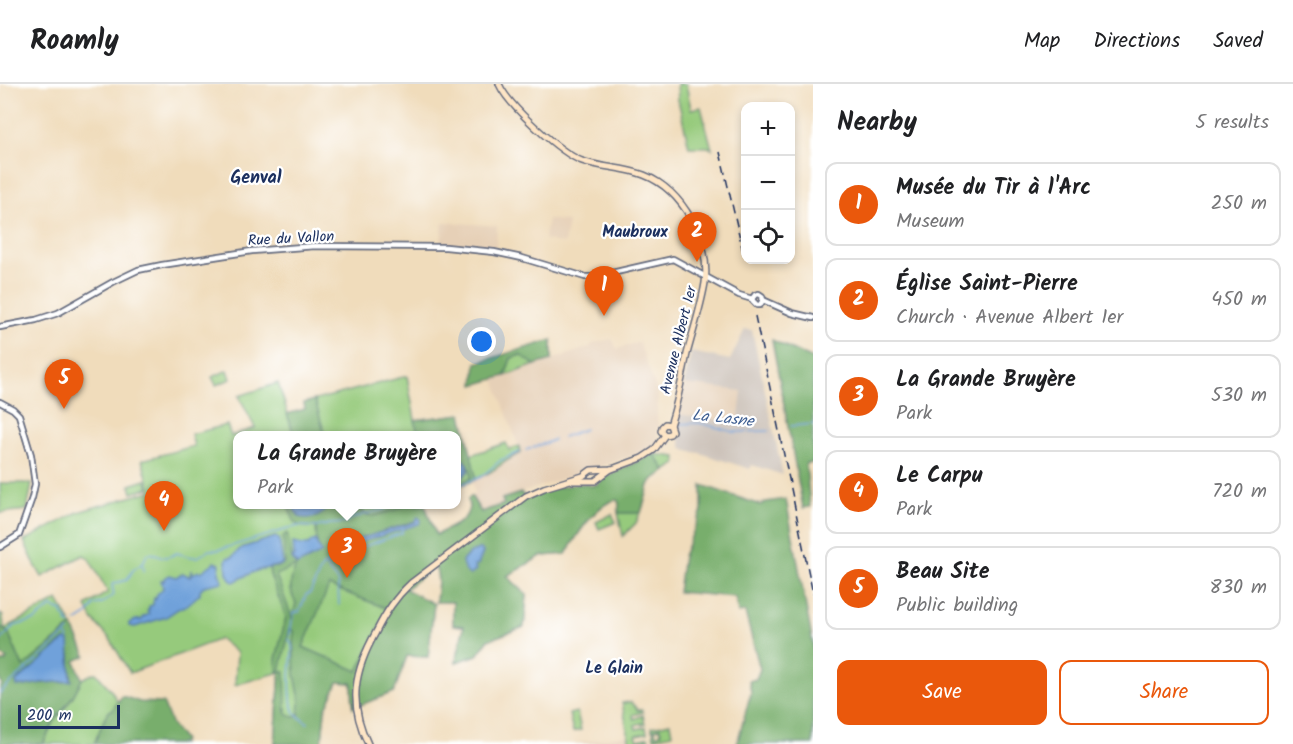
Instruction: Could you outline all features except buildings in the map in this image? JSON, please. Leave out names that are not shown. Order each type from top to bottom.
[{"type":"main road","name":"Avenue Albert 1er","points":[[499,84],[503,93],[515,106],[565,152],[590,163],[645,175],[664,186],[688,213],[701,243],[705,277],[670,425],[672,433],[665,435],[660,444],[648,454],[612,469]]},
{"type":"main road","points":[[368,744],[358,718],[356,684],[367,647],[395,599],[411,583],[520,500],[591,470],[612,469]]},
{"type":"main road","points":[[570,480],[595,481],[612,469]]},
{"type":"main road","points":[[596,471],[598,478]]},
{"type":"main road","points":[[588,473],[588,479],[591,481]]},
{"type":"street","name":"Rue du Vallon","points":[[0,327],[58,313],[138,270],[252,250],[315,246],[446,247],[494,252],[522,258],[585,277],[594,277],[673,259],[705,277]]},
{"type":"street","points":[[705,277],[739,295],[752,299],[759,294],[763,300],[792,313],[813,318]]},
{"type":"street","points":[[0,402],[19,415],[31,455],[35,484],[19,535],[0,547]]},
{"type":"shaded area","points":[[548,219],[568,222],[564,244],[544,239]]},
{"type":"shaded area","points":[[443,222],[497,226],[496,248],[441,243]]},
{"type":"shaded area","points":[[745,329],[752,330],[783,475],[752,465],[750,469],[687,451],[682,448],[676,426],[677,414],[738,423],[742,391],[684,384],[691,352],[730,360]]},
{"type":"shaded area","points":[[612,339],[617,349],[639,342],[658,395],[657,440],[652,449],[502,499],[504,503],[481,512],[471,496],[475,494],[472,481],[521,453],[494,379],[590,347],[593,343]]},
{"type":"shaded area","points":[[684,384],[742,391],[738,423],[677,414]]},
{"type":"shaded area","points":[[627,735],[629,744],[570,744]]},
{"type":"green space","points":[[677,84],[686,84],[691,109],[701,107],[712,149],[689,147],[678,100]]},
{"type":"green space","points":[[552,340],[552,360],[535,365],[520,355],[511,358],[505,376],[474,385],[476,363]]},
{"type":"green space","points":[[772,340],[813,359],[813,463],[806,463],[810,507],[803,508]]},
{"type":"green space","points":[[521,355],[535,365],[505,376],[511,358]]},
{"type":"green space","points":[[228,370],[231,379],[216,385],[212,377]]},
{"type":"green space","points":[[407,376],[415,420],[462,414],[471,455],[506,443],[509,450],[519,446],[521,453],[488,473],[461,485],[461,431],[246,431],[255,428],[239,396],[278,383],[288,414],[306,409],[304,403]]},
{"type":"green space","points":[[315,400],[324,431],[293,431],[287,414],[305,409],[304,403]]},
{"type":"green space","points":[[462,414],[475,480],[461,485],[461,482],[471,478],[471,471],[468,464],[461,462],[461,431],[417,431],[415,420]]},
{"type":"green space","points":[[227,425],[231,436],[233,435],[233,509],[426,509],[436,535],[465,518],[468,513],[468,499],[471,496],[481,512],[504,504],[502,499],[521,493],[527,499],[549,489],[577,484],[591,486],[598,484],[604,477],[654,454],[676,457],[676,464],[651,480],[636,523],[623,536],[618,500],[610,502],[588,521],[566,554],[541,556],[507,576],[527,595],[524,627],[488,640],[477,655],[456,662],[464,626],[453,625],[453,602],[436,602],[438,579],[435,566],[405,589],[434,604],[428,657],[407,656],[394,692],[353,708],[352,683],[338,682],[325,710],[321,744],[275,744],[280,672],[235,685],[237,653],[220,639],[130,673],[110,639],[92,619],[86,606],[108,592],[89,559],[84,555],[42,577],[24,541],[78,512],[151,491],[142,460],[194,446],[191,434]]},
{"type":"green space","points":[[654,454],[666,471],[652,480],[649,485],[641,513],[618,513],[618,500],[610,502],[588,521],[566,554],[541,556],[507,576],[527,595],[524,627],[488,640],[477,655],[456,662],[464,626],[453,625],[453,602],[436,602],[438,579],[435,566],[405,589],[434,604],[428,657],[407,656],[394,692],[353,708],[352,683],[338,682],[325,710],[321,744],[275,744],[280,672],[277,672],[276,659],[286,617],[269,567],[277,567],[285,563],[283,536],[287,533],[292,559],[297,565],[317,544],[316,527],[303,527],[294,522],[289,509],[346,509],[353,513],[361,509],[365,514],[373,516],[397,509],[426,509],[436,535],[465,518],[468,513],[468,499],[471,496],[481,512],[504,504],[502,499],[521,493],[527,499],[549,489],[577,484],[591,486],[598,484],[604,477]],"holes":[[[416,521],[418,524],[328,552],[334,547]],[[474,552],[483,553],[478,564],[474,566],[476,569],[462,561]],[[296,566],[291,585],[296,603],[292,618],[276,575]],[[329,586],[388,609],[358,671],[303,647]],[[290,629],[294,631],[295,675],[300,700],[299,716],[293,717],[286,712],[285,672],[280,671]]]},
{"type":"green space","points":[[146,480],[149,488],[132,493],[130,485]]},
{"type":"green space","points":[[0,483],[32,484],[27,510],[0,513]]},
{"type":"green space","points":[[702,485],[760,505],[786,499],[813,644],[813,744],[737,744],[751,692],[749,681],[756,679],[760,669],[745,612],[738,613],[735,597],[678,592],[683,556],[702,511]]},
{"type":"green space","points":[[612,514],[616,522],[599,529],[596,522]]},
{"type":"green space","points":[[58,600],[73,627],[23,668],[8,632],[0,627],[0,614],[3,616],[4,629]]},
{"type":"green space","points":[[0,627],[8,632],[23,667],[73,627],[86,656],[75,661],[82,679],[54,722],[43,744],[0,744],[0,688],[2,685],[0,662],[5,662],[7,659],[0,654]],"holes":[[[55,648],[70,655],[72,681],[24,686],[37,665]]]},
{"type":"green space","points":[[94,673],[111,690],[118,702],[107,713],[94,744],[43,744],[54,722],[82,679]]},
{"type":"green space","points":[[122,696],[140,702],[163,703],[172,725],[184,741],[182,744],[94,744],[107,713],[113,709]]},
{"type":"green space","points":[[631,702],[637,710],[643,712],[633,715],[634,719],[643,715],[645,724],[635,725],[636,729],[646,727],[647,733],[636,735],[638,740],[648,737],[649,740],[644,743],[630,744],[622,703]]},
{"type":"green space","points":[[577,712],[581,730],[573,732],[569,714]]},
{"type":"green space","points":[[670,723],[672,734],[654,738],[655,731],[656,735],[661,733],[660,728],[652,730],[652,727]]},
{"type":"water","points":[[461,461],[468,464],[468,471],[461,477]]},
{"type":"water","points":[[294,509],[325,510],[314,517],[300,517]]},
{"type":"water","points":[[418,517],[421,520],[419,524],[327,551],[416,522]]},
{"type":"water","points":[[275,537],[279,538],[283,564],[246,575],[234,582],[231,581],[227,573],[227,558],[232,557],[241,548]]},
{"type":"water","points":[[316,540],[322,553],[297,565],[292,559],[294,556],[293,543],[309,545],[310,542]]},
{"type":"water","points":[[478,549],[483,552],[478,565],[474,566],[475,571],[470,575],[464,569],[462,561]]},
{"type":"water","points":[[215,562],[220,564],[219,573],[223,582],[204,586],[200,594],[187,605],[166,617],[135,627],[129,626],[129,623],[142,620],[149,614],[147,611],[149,606],[153,605],[154,598],[156,599],[157,594],[163,588],[161,580],[164,581],[164,578],[170,575],[176,577],[183,573],[190,577],[191,570],[192,574],[201,572]]},
{"type":"water","points":[[65,640],[69,641],[71,681],[17,686],[18,680]]},
{"type":"waterway","name":"La Lasne","points":[[675,424],[700,423],[734,432],[768,431]]},
{"type":"waterway","name":"La Lasne","points":[[791,426],[813,424]]},
{"type":"waterway","name":"La Lasne","points":[[563,437],[585,429]]},
{"type":"waterway","name":"La Lasne","points":[[526,450],[554,440]]},
{"type":"waterway","name":"La Lasne","points":[[461,484],[481,477],[501,460],[520,452]]},
{"type":"waterway","name":"La Lasne","points":[[76,622],[87,615],[94,605],[114,595],[112,585],[127,580],[133,570],[143,563],[147,554],[166,557],[177,553],[197,557],[209,550],[218,550],[298,526],[316,527],[345,523],[384,509]]},
{"type":"waterway","points":[[293,618],[294,613],[299,612],[306,595],[310,593],[322,567],[346,553],[402,533],[402,528]]},
{"type":"waterway","points":[[142,565],[143,571]]},
{"type":"waterway","points":[[325,566],[338,582],[339,605]]},
{"type":"waterway","name":"La Lasne","points":[[0,641],[14,626],[35,620],[51,607],[62,611],[67,623],[71,624]]},
{"type":"waterway","points":[[292,620],[289,639],[292,644],[291,701],[295,713],[308,723]]},
{"type":"waterway","points":[[0,693],[69,631]]},
{"type":"waterway","points":[[66,635],[68,640]]},
{"type":"railway","points":[[720,152],[741,243]]},
{"type":"railway","points":[[755,316],[813,594]]},
{"type":"place","name":"Église Saint-Pierre","points":[[697,262]]},
{"type":"place","name":"Musée du Tir à l'Arc","points":[[604,316]]},
{"type":"place","name":"Beau Site","points":[[64,409]]},
{"type":"place","name":"Le Carpu","points":[[164,531]]},
{"type":"place","name":"La Grande Bruyère","points":[[347,578]]},
{"type":"district","name":"Genval","points":[[256,177]]},
{"type":"district","name":"Maubroux","points":[[635,231]]},
{"type":"district","name":"Le Glain","points":[[614,667]]}]
